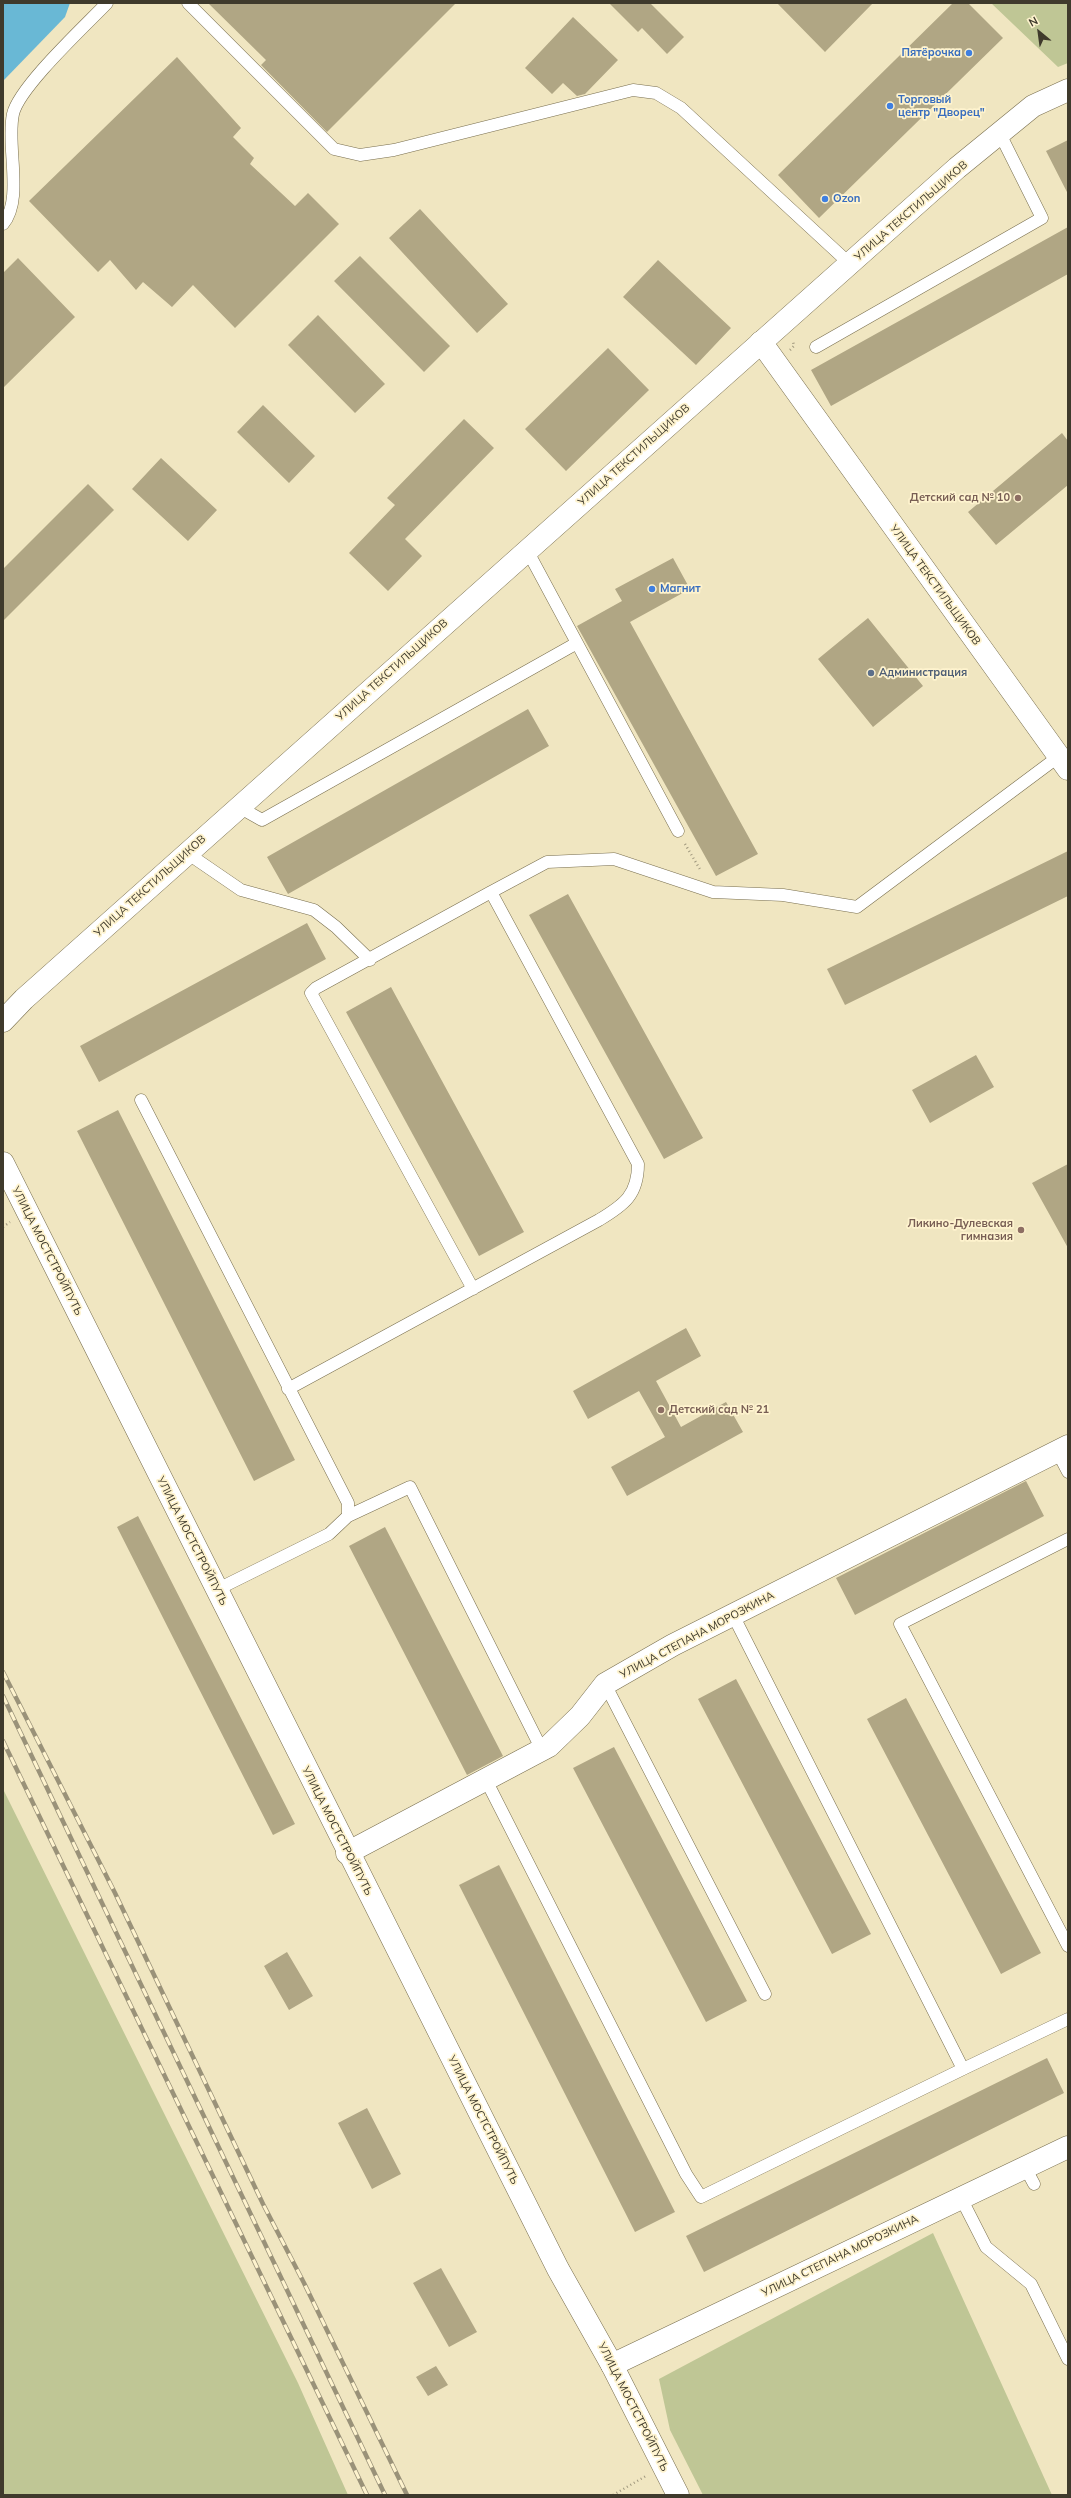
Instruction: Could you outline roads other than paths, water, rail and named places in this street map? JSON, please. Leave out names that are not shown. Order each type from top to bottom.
[{"type":"street","name":"УЛИЦА ТЕКСТИЛЬЩИКОВ","points":[[3,1021],[24,998],[957,168],[1034,106],[1068,90]]},
{"type":"street","name":"УЛИЦА ТЕКСТИЛЬЩИКОВ","points":[[761,342],[1063,763]]},
{"type":"street","name":"УЛИЦА МОСТСТРОЙПУТЬ","points":[[3,1163],[558,2269],[612,2365],[678,2495]]},
{"type":"street","name":"УЛИЦА СТЕПАНА МОРОЗКИНА","points":[[348,1853],[550,1746],[580,1716],[605,1684],[673,1645],[1063,1449]]},
{"type":"street","name":"УЛИЦА СТЕПАНА МОРОЗКИНА","points":[[612,2365],[961,2198],[1030,2176],[1068,2147]]},
{"type":"lane","points":[[3,224],[10,217],[13,188],[13,114],[22,93],[107,3]]},
{"type":"lane","points":[[188,3],[334,149],[360,155],[394,150],[633,90],[656,93],[681,108],[850,264]]},
{"type":"lane","points":[[816,347],[1042,218],[1000,134]]},
{"type":"lane","points":[[527,550],[678,831]]},
{"type":"lane","points":[[239,807],[262,820],[576,643]]},
{"type":"lane","points":[[473,1289],[313,999],[312,993],[316,988],[370,960],[547,862],[614,859],[713,892],[783,895],[857,908],[1063,763]]},
{"type":"lane","points":[[187,853],[241,890],[314,910],[336,927],[370,960]]},
{"type":"lane","points":[[288,1389],[620,1208],[631,1195],[638,1180],[638,1164],[491,892]]},
{"type":"lane","points":[[141,1100],[288,1389],[348,1503],[348,1516]]},
{"type":"lane","points":[[1063,1449],[1068,1472]]},
{"type":"lane","points":[[216,1590],[329,1534],[348,1516],[410,1487],[542,1750]]},
{"type":"lane","points":[[1068,1539],[900,1624],[1068,1946]]},
{"type":"lane","points":[[733,1615],[963,2069]]},
{"type":"lane","points":[[605,1684],[765,1994]]},
{"type":"lane","points":[[486,1780],[679,2160],[701,2197],[1068,2019]]},
{"type":"lane","points":[[961,2198],[986,2247],[1031,2284],[1068,2359]]},
{"type":"water","points":[[3,3],[70,3],[65,17],[3,81]]},
{"type":"railway","points":[[3,1672],[115,1893],[263,2204],[304,2283],[407,2495]]},
{"type":"railway","points":[[3,1696],[385,2495]]},
{"type":"railway","points":[[3,1741],[367,2495]]},
{"type":"place","name":"Пятёрочка","points":[[969,53]]},
{"type":"place","name":"Торговый центр \"Дворец\"","points":[[890,106]]},
{"type":"place","name":"Ozon","points":[[825,199]]},
{"type":"place","name":"Детский сад № 10","points":[[1018,498]]},
{"type":"place","name":"Магнит","points":[[652,589]]},
{"type":"place","name":"Администрация","points":[[871,673]]},
{"type":"place","name":"Ликино-Дулевская гимназия","points":[[1021,1230]]},
{"type":"place","name":"Детский сад № 21","points":[[661,1410]]}]
